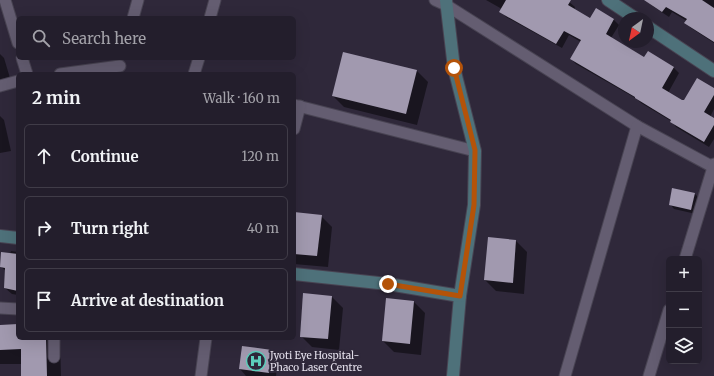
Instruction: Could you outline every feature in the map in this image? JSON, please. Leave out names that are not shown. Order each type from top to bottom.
[{"type":"street","points":[[5,0],[16,36]]},
{"type":"street","points":[[134,16],[138,0]]},
{"type":"street","points":[[211,16],[215,0]]},
{"type":"street","points":[[608,0],[626,12]]},
{"type":"street","points":[[442,2],[637,126],[713,165],[685,256]]},
{"type":"street","points":[[442,2],[454,68],[475,150],[474,205],[460,296],[453,376]]},
{"type":"street","points":[[654,31],[714,71]]},
{"type":"street","points":[[23,60],[26,72]]},
{"type":"street","points":[[195,72],[198,60]]},
{"type":"street","points":[[75,72],[120,66]]},
{"type":"street","points":[[0,86],[16,82]]},
{"type":"street","points":[[297,105],[475,150]]},
{"type":"street","points":[[565,376],[637,126]]},
{"type":"street","points":[[0,236],[16,238]]},
{"type":"street","points":[[296,274],[388,284],[460,296]]},
{"type":"street","points":[[0,308],[16,309]]},
{"type":"street","points":[[649,376],[666,320]]},
{"type":"street","points":[[54,340],[54,357]]},
{"type":"street","points":[[201,376],[206,340]]},
{"type":"building","points":[[506,0],[571,0],[568,5],[590,18],[596,8],[614,19],[606,34],[618,41],[618,48],[629,48],[644,57],[648,51],[674,67],[662,88],[684,100],[697,78],[714,88],[714,95],[704,112],[714,118],[714,125],[704,142],[670,122],[671,120],[635,97],[570,59],[581,40],[564,31],[556,44],[499,12]]},
{"type":"building","points":[[644,0],[702,0],[714,8],[714,42],[684,23],[687,19],[666,7],[662,12]]},
{"type":"building","points":[[343,52],[417,70],[406,114],[332,96]]},
{"type":"building","points":[[672,188],[695,193],[691,210],[669,205]]},
{"type":"building","points":[[296,212],[322,215],[317,256],[296,254]]},
{"type":"building","points":[[488,237],[516,240],[513,283],[484,280]]},
{"type":"building","points":[[1,252],[16,254],[16,291],[4,288],[5,268],[0,267]]},
{"type":"building","points":[[303,293],[332,296],[328,339],[300,337]]},
{"type":"building","points":[[386,298],[414,301],[410,344],[382,341]]},
{"type":"building","points":[[16,324],[16,340],[46,340],[47,376],[21,376],[21,349],[0,350],[0,325]]},
{"type":"building","points":[[242,346],[272,350],[269,373],[239,369]]},
{"type":"place","name":"Jyoti Eye Hospital- Phaco Laser Centre","points":[[256,361]]},
{"type":"route","points":[[388,284],[460,296],[474,205],[475,150],[454,68]]}]
